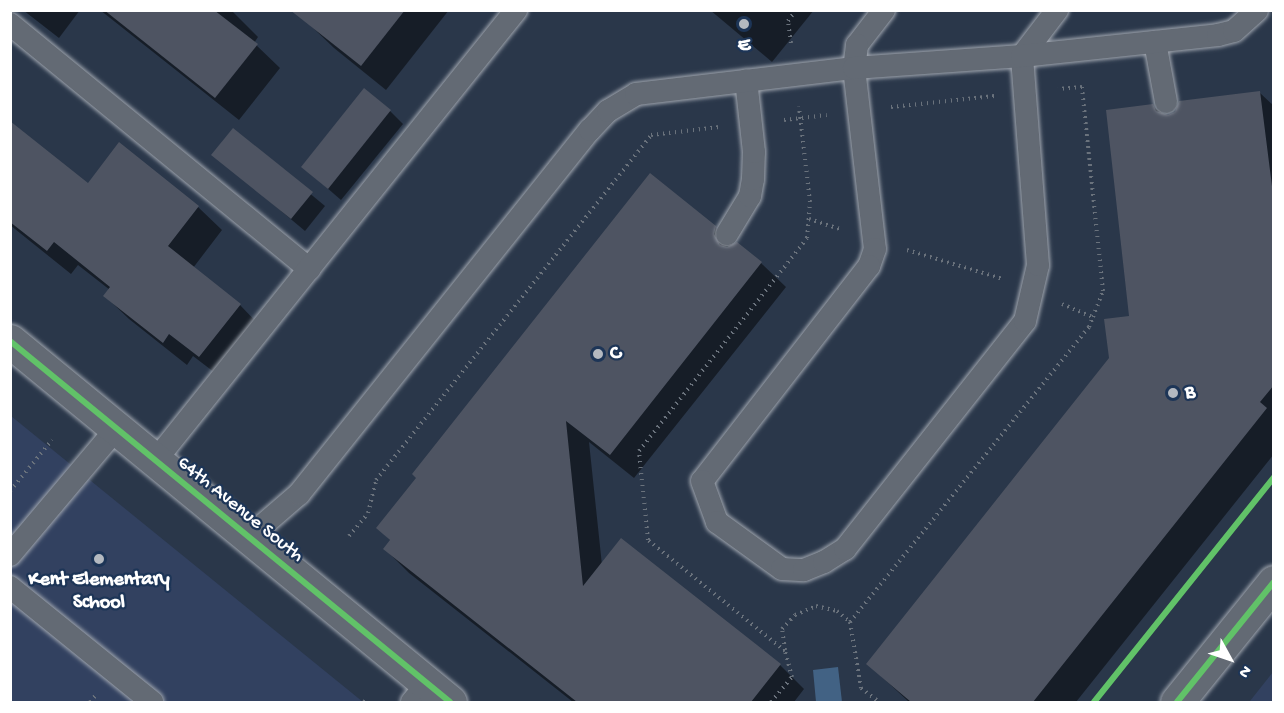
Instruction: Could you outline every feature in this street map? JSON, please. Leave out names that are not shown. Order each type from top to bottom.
[{"type":"street","name":"64th Avenue South","points":[[10,341],[248,538],[430,696]]},
{"type":"street","points":[[1177,702],[1269,596]]},
{"type":"lane","points":[[154,461],[516,10]]},
{"type":"lane","points":[[884,10],[857,45],[854,68],[875,249],[869,266],[702,481],[717,522],[782,569],[804,570],[824,562],[845,549],[1025,321],[1038,265],[1022,56],[1057,10]]},
{"type":"lane","points":[[248,538],[299,494],[608,111],[636,94],[854,68],[1022,56],[1218,35],[1234,30],[1257,10]]},
{"type":"lane","points":[[10,24],[309,269]]},
{"type":"lane","points":[[1155,42],[1166,102]]},
{"type":"lane","points":[[727,234],[750,196],[754,152],[746,80]]},
{"type":"lane","points":[[10,555],[116,429]]},
{"type":"lane","points":[[10,587],[152,702]]},
{"type":"path","points":[[349,536],[368,513],[376,480],[651,135],[1082,87],[1103,291],[1089,327],[850,622]]},
{"type":"path","points":[[809,219],[1011,282],[1093,317]]},
{"type":"path","points":[[10,491],[52,440]]},
{"type":"path","points":[[785,651],[782,629],[795,615],[816,606],[837,611],[850,622],[861,688],[879,702]]},
{"type":"shaded area","name":"Kent Elementary School","points":[[11,416],[363,702],[11,702]]},
{"type":"shaded area","points":[[838,667],[842,702],[816,702],[813,670]]},
{"type":"shaded area","points":[[1273,672],[1273,702],[1249,702],[1250,701]]},
{"type":"building","points":[[104,10],[214,10],[258,44],[215,98]]},
{"type":"building","points":[[290,10],[405,10],[361,66]]},
{"type":"building","points":[[364,88],[391,110],[328,189],[301,167]]},
{"type":"building","name":"B","points":[[1260,91],[1274,202],[1274,385],[1260,402],[1267,408],[1033,702],[911,702],[866,664],[1109,358],[1104,319],[1129,316],[1106,110],[1153,104],[1156,111],[1168,115],[1175,112],[1179,101]]},
{"type":"building","points":[[10,121],[88,183],[119,142],[199,206],[168,246],[241,304],[199,357],[169,334],[163,343],[103,296],[110,287],[54,242],[47,251],[10,222]]},
{"type":"building","points":[[233,128],[313,192],[291,219],[211,155]]},
{"type":"building","name":"C","points":[[650,173],[716,226],[714,234],[720,245],[727,247],[737,242],[762,262],[610,455],[566,421],[583,586],[621,538],[781,664],[751,702],[577,702],[383,549],[390,540],[376,528],[416,478],[412,474]]},
{"type":"cycle path","points":[[10,341],[450,702]]},
{"type":"cycle path","points":[[1094,702],[1274,477]]},
{"type":"cycle path","points":[[1177,702],[1274,582]]},
{"type":"place","name":"E","points":[[744,24]]},
{"type":"place","name":"C","points":[[598,354]]},
{"type":"place","name":"B","points":[[1173,393]]},
{"type":"place","name":"Kent Elementary School","points":[[99,559]]}]
